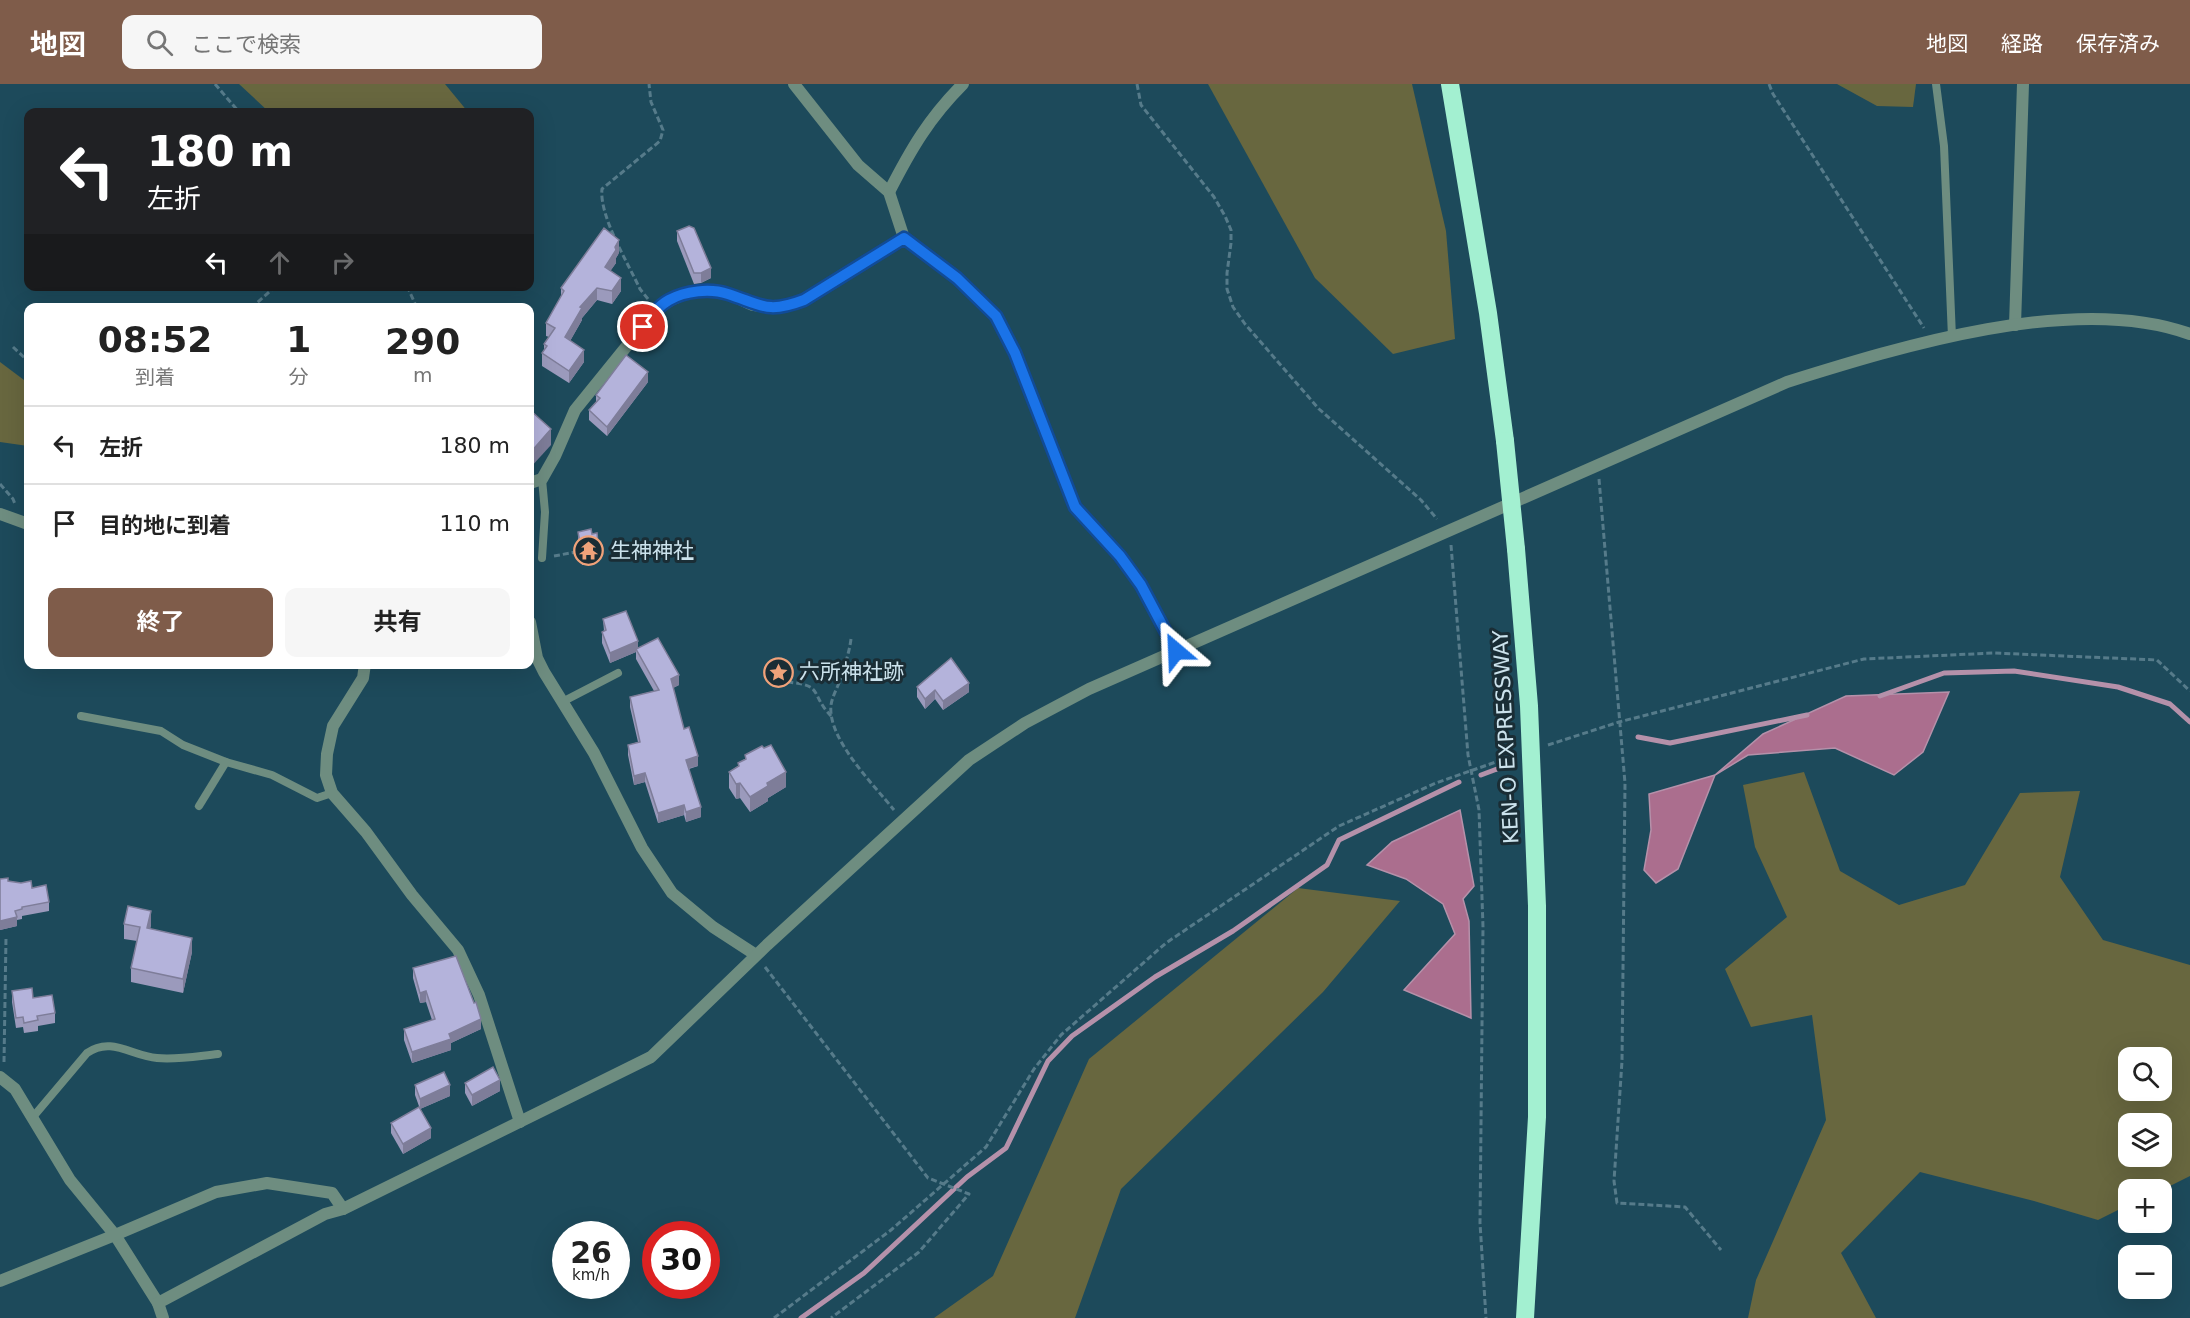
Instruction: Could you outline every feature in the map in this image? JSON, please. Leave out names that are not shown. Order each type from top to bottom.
[{"type":"highway","name":"KEN-O EXPRESSWAY","points":[[1448,84],[1463,157],[1488,313],[1505,441],[1529,706],[1537,906],[1536,1117],[1525,1318]]},
{"type":"street","points":[[794,84],[858,165],[889,192],[904,238],[957,278],[996,316],[1015,353],[1075,507],[1120,556],[1141,585],[1176,651]]},
{"type":"street","points":[[889,192],[914,143],[943,104],[963,84]]},
{"type":"street","points":[[2015,325],[2023,84]]},
{"type":"street","points":[[534,482],[542,479],[575,410],[656,310],[669,300],[709,290],[752,304],[786,307],[804,300],[904,238]]},
{"type":"street","points":[[158,1303],[325,1214],[343,1209],[651,1057],[756,955],[969,760],[1025,723],[1089,689],[1787,382],[1884,352],[2015,325],[2071,320],[2118,320],[2173,327],[2190,334]]},
{"type":"street","points":[[0,514],[24,523]]},
{"type":"street","points":[[534,643],[537,658],[544,672],[594,753],[642,848],[672,893],[713,927],[756,955]]},
{"type":"street","points":[[364,669],[363,678],[333,726],[327,754],[326,775],[332,793],[366,832],[412,895],[458,951],[479,995],[520,1122]]},
{"type":"street","points":[[2,1078],[15,1089],[70,1180],[116,1235],[158,1303],[163,1318]]},
{"type":"street","points":[[0,1281],[216,1192],[267,1183],[332,1193],[343,1209]]},
{"type":"lane","points":[[1936,84],[1944,146],[1952,337]]},
{"type":"lane","points":[[542,479],[545,512],[542,558]]},
{"type":"lane","points":[[564,701],[618,673]]},
{"type":"lane","points":[[81,716],[161,731],[183,745],[226,762],[272,775],[317,798],[332,793]]},
{"type":"lane","points":[[199,806],[226,762]]},
{"type":"lane","points":[[33,1117],[87,1053],[95,1047],[114,1046],[157,1058],[218,1054]]},
{"type":"path","points":[[215,84],[236,108]]},
{"type":"path","points":[[649,84],[651,102],[659,116],[663,130],[660,141],[602,189],[601,200],[606,217],[640,289],[656,310]]},
{"type":"path","points":[[1137,84],[1141,105],[1214,197],[1225,216],[1231,230],[1232,243],[1227,289],[1233,307],[1319,409],[1421,500],[1448,531],[1452,552],[1470,770],[1479,810],[1483,927],[1480,1223],[1486,1318]]},
{"type":"path","points":[[1769,84],[1773,94],[1932,341]]},
{"type":"path","points":[[257,303],[270,291]]},
{"type":"path","points":[[13,347],[24,357]]},
{"type":"path","points":[[1597,466],[1624,783],[1622,1061],[1614,1181],[1617,1203],[1685,1207],[1721,1250]]},
{"type":"path","points":[[851,639],[848,656],[831,705],[832,718],[842,743],[856,764],[903,821]]},
{"type":"path","points":[[1545,746],[1619,722],[1864,659],[1994,653],[2157,660],[2190,691]]},
{"type":"path","points":[[781,676],[786,682],[806,683],[816,691],[820,704],[832,718]]},
{"type":"path","points":[[774,1318],[891,1230],[942,1183],[986,1147],[1034,1069],[1061,1035],[1166,943],[1339,826],[1436,783],[1513,756]]},
{"type":"path","points":[[2,1078],[6,938]]},
{"type":"path","points":[[756,955],[928,1178],[969,1194],[919,1252],[831,1318]]},
{"type":"shaded area","points":[[239,84],[445,84],[465,108],[265,108]]},
{"type":"shaded area","points":[[1208,84],[1412,84],[1446,231],[1455,339],[1393,354],[1315,278]]},
{"type":"shaded area","points":[[1837,84],[1916,84],[1913,107],[1877,106]]},
{"type":"shaded area","points":[[0,362],[24,380],[24,445],[0,442]]},
{"type":"shaded area","points":[[1949,692],[1923,752],[1894,775],[1835,748],[1748,755],[1715,775],[1763,734],[1846,696]]},
{"type":"shaded area","points":[[1804,772],[1840,871],[1899,905],[1965,885],[2020,793],[2080,791],[2060,877],[2103,940],[2190,965],[2190,1176],[2172,1185],[2172,1179],[2118,1179],[2118,1210],[2098,1220],[1920,1172],[1841,1253],[1876,1318],[1748,1318],[1756,1280],[1826,1120],[1812,1015],[1751,1027],[1725,969],[1787,917],[1755,847],[1743,785]]},
{"type":"shaded area","points":[[1715,775],[1678,869],[1656,883],[1644,870],[1651,830],[1649,794]]},
{"type":"shaded area","points":[[1460,810],[1474,886],[1463,899],[1469,921],[1471,1018],[1404,990],[1455,934],[1443,904],[1406,879],[1367,865],[1392,842]]},
{"type":"shaded area","points":[[1298,888],[1400,901],[1323,992],[1121,1189],[1075,1318],[934,1318],[993,1276],[1089,1059]]},
{"type":"building","points":[[689,226],[694,228],[711,268],[701,273],[694,273],[677,231]]},
{"type":"building","points":[[604,228],[619,240],[615,247],[616,250],[605,267],[621,278],[612,291],[597,288],[580,307],[582,308],[565,337],[584,350],[569,371],[542,353],[547,346],[544,344],[555,328],[546,323],[564,291],[561,288]]},
{"type":"building","points":[[626,355],[648,372],[607,427],[589,410],[600,398],[596,395]]},
{"type":"building","points":[[534,414],[551,429],[534,448]]},
{"type":"building","points":[[591,529],[592,534],[597,533],[598,543],[593,553],[582,555],[578,532]]},
{"type":"building","points":[[626,611],[638,641],[610,653],[602,632],[606,630],[603,619]]},
{"type":"building","points":[[658,638],[679,675],[671,679],[684,729],[689,727],[698,756],[686,760],[701,807],[686,812],[684,805],[658,813],[645,773],[634,776],[628,745],[640,742],[630,697],[659,690],[636,649]]},
{"type":"building","points":[[951,658],[969,683],[943,701],[935,690],[925,699],[917,687]]},
{"type":"building","points":[[771,745],[786,772],[767,783],[768,786],[750,797],[740,783],[736,784],[729,772],[746,759],[745,755],[762,746],[764,748]]},
{"type":"building","points":[[8,878],[8,881],[21,883],[31,881],[32,888],[46,885],[49,902],[22,907],[15,911],[17,917],[0,921],[0,879]]},
{"type":"building","points":[[128,906],[151,911],[147,928],[192,938],[183,979],[131,968],[140,927],[124,924]]},
{"type":"building","points":[[456,956],[481,1019],[449,1034],[451,1039],[412,1052],[404,1029],[435,1019],[426,991],[420,993],[413,968]]},
{"type":"building","points":[[32,988],[33,998],[52,995],[55,1013],[37,1016],[38,1020],[24,1023],[23,1017],[16,1018],[12,991]]},
{"type":"building","points":[[493,1067],[500,1080],[472,1095],[465,1083]]},
{"type":"building","points":[[444,1072],[450,1085],[420,1099],[415,1085]]},
{"type":"building","points":[[419,1107],[431,1128],[403,1144],[391,1123]]},
{"type":"waterway","points":[[1880,696],[1944,673],[2014,671],[2118,687],[2170,704],[2190,722]]},
{"type":"waterway","points":[[1638,737],[1670,743],[1807,715]]},
{"type":"waterway","points":[[1481,775],[1497,769]]},
{"type":"waterway","points":[[801,1318],[864,1273],[967,1177],[1006,1148],[1048,1061],[1072,1036],[1155,977],[1233,931],[1327,865],[1339,840],[1459,782]]},
{"type":"place","name":"生神神社","points":[[589,551]]},
{"type":"place","name":"六所神社跡","points":[[778,672]]},
{"type":"route","points":[[643,327],[656,310],[669,300],[689,293],[709,290],[752,304],[786,307],[804,300],[904,238],[957,278],[996,316],[1015,353],[1075,507],[1096,533],[1120,556],[1141,585],[1176,651]]}]
